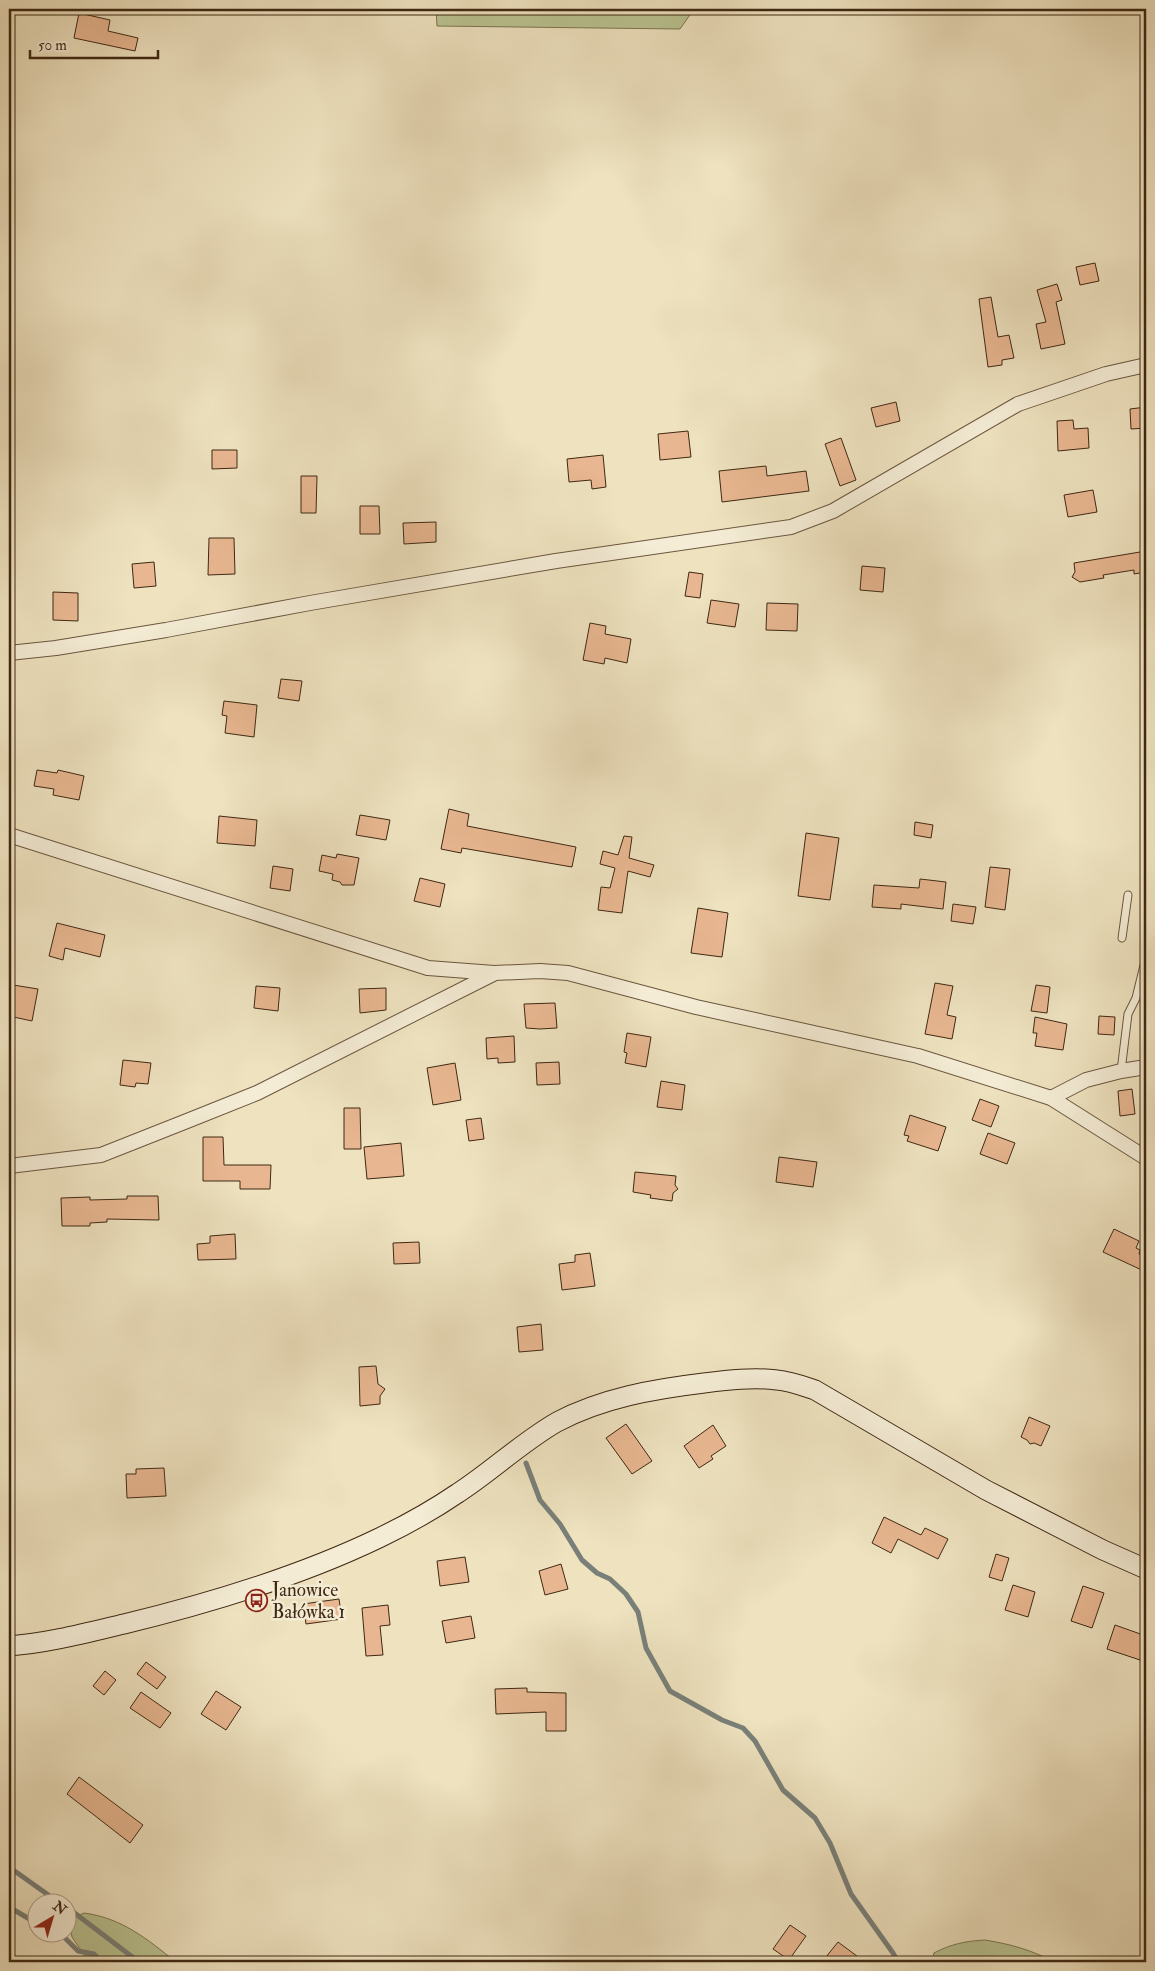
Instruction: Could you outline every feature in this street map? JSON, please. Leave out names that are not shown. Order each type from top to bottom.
[{"type":"street","points":[[9,653],[56,648],[310,602],[556,561],[791,526],[833,511],[1018,404],[1106,374],[1146,365]]},
{"type":"street","points":[[9,835],[428,968],[494,973],[540,971],[568,973],[696,1007],[918,1056],[1051,1098],[1146,1158]]},
{"type":"street","points":[[9,1166],[102,1155],[257,1093],[494,973]]},
{"type":"street","points":[[1051,1098],[1086,1080],[1146,1067]]},
{"type":"street","points":[[9,1646],[35,1644],[170,1613],[301,1573],[423,1516],[459,1493],[556,1423],[582,1410],[605,1402],[647,1392],[732,1380],[776,1380],[815,1390],[986,1490],[1102,1550],[1146,1569]]},
{"type":"lane","points":[[1122,938],[1128,895]]},
{"type":"lane","points":[[1121,1071],[1128,1014],[1136,998],[1146,957]]},
{"type":"green space","points":[[436,9],[694,9],[680,29],[437,26]]},
{"type":"green space","points":[[84,1913],[122,1925],[144,1938],[176,1962],[89,1962],[77,1944],[78,1916]]},
{"type":"green space","points":[[985,1940],[1021,1948],[1054,1962],[932,1962],[934,1953],[946,1947],[965,1942]]},
{"type":"building","points":[[79,13],[110,20],[108,31],[138,38],[135,51],[74,38]]},
{"type":"building","points":[[1095,263],[1099,281],[1080,285],[1076,267]]},
{"type":"building","points":[[1057,284],[1062,300],[1056,302],[1065,344],[1041,349],[1036,324],[1046,322],[1037,290]]},
{"type":"building","points":[[991,297],[998,337],[1009,335],[1014,358],[1002,360],[1002,365],[988,367],[979,299]]},
{"type":"building","points":[[896,402],[900,421],[876,427],[871,408]]},
{"type":"building","points":[[1146,407],[1146,428],[1131,429],[1130,409]]},
{"type":"building","points":[[1073,420],[1074,429],[1088,428],[1089,448],[1058,451],[1057,421]]},
{"type":"building","points":[[688,431],[691,457],[660,460],[658,434]]},
{"type":"building","points":[[841,438],[856,480],[840,486],[825,444]]},
{"type":"building","points":[[212,450],[237,450],[237,468],[212,469]]},
{"type":"building","points":[[603,455],[606,487],[592,489],[591,480],[569,482],[567,459]]},
{"type":"building","points":[[766,466],[767,476],[806,471],[809,491],[722,502],[719,471]]},
{"type":"building","points":[[301,476],[317,476],[316,513],[301,513]]},
{"type":"building","points":[[1093,490],[1097,512],[1068,517],[1064,495]]},
{"type":"building","points":[[360,506],[379,506],[380,534],[360,534]]},
{"type":"building","points":[[436,522],[436,542],[404,544],[403,523]]},
{"type":"building","points":[[209,538],[234,538],[235,574],[208,575]]},
{"type":"building","points":[[1146,551],[1146,572],[1134,574],[1134,570],[1103,575],[1104,578],[1080,582],[1072,577],[1075,572],[1074,563]]},
{"type":"building","points":[[154,562],[156,586],[134,588],[132,564]]},
{"type":"building","points":[[862,566],[885,568],[883,592],[860,590]]},
{"type":"building","points":[[689,572],[703,574],[700,598],[685,596]]},
{"type":"building","points":[[53,592],[78,593],[78,621],[53,620]]},
{"type":"building","points":[[711,600],[739,604],[735,627],[707,623]]},
{"type":"building","points":[[767,603],[798,604],[797,631],[766,630]]},
{"type":"building","points":[[590,623],[606,626],[605,634],[631,639],[627,663],[605,658],[604,664],[583,660]]},
{"type":"building","points":[[281,679],[302,681],[299,701],[278,698]]},
{"type":"building","points":[[224,701],[257,705],[254,737],[225,733],[227,716],[222,715]]},
{"type":"building","points":[[37,770],[57,773],[58,770],[84,776],[79,800],[53,795],[54,789],[34,786]]},
{"type":"building","points":[[449,809],[469,814],[467,826],[576,847],[572,867],[462,848],[461,853],[441,849]]},
{"type":"building","points":[[360,815],[390,820],[386,840],[356,835]]},
{"type":"building","points":[[219,816],[257,820],[255,846],[217,843]]},
{"type":"building","points":[[915,822],[933,825],[931,838],[914,835]]},
{"type":"building","points":[[806,833],[839,838],[830,900],[798,896]]},
{"type":"building","points":[[624,836],[632,837],[629,858],[654,865],[650,877],[628,871],[622,913],[598,910],[601,887],[610,888],[615,868],[600,864],[603,851],[618,855]]},
{"type":"building","points":[[337,854],[359,858],[354,885],[342,885],[340,882],[332,880],[333,874],[319,871],[322,855],[336,858]]},
{"type":"building","points":[[273,866],[293,869],[290,891],[270,888]]},
{"type":"building","points":[[990,867],[1010,869],[1005,910],[985,907]]},
{"type":"building","points":[[420,878],[445,884],[440,907],[414,901]]},
{"type":"building","points":[[920,879],[946,882],[943,909],[901,904],[901,909],[872,907],[874,885],[919,888]]},
{"type":"building","points":[[953,904],[976,907],[973,924],[951,921]]},
{"type":"building","points":[[698,908],[728,913],[722,957],[691,953]]},
{"type":"building","points":[[57,923],[105,935],[100,957],[65,948],[63,960],[49,956]]},
{"type":"building","points":[[935,983],[953,986],[947,1015],[956,1017],[952,1039],[925,1034]]},
{"type":"building","points":[[13,985],[38,989],[32,1021],[9,1016]]},
{"type":"building","points":[[1036,985],[1050,987],[1047,1013],[1031,1011]]},
{"type":"building","points":[[256,986],[280,988],[278,1011],[254,1008]]},
{"type":"building","points":[[386,988],[386,1010],[360,1013],[359,989]]},
{"type":"building","points":[[555,1003],[557,1028],[526,1028],[524,1004]]},
{"type":"building","points":[[1099,1016],[1115,1017],[1114,1035],[1098,1034]]},
{"type":"building","points":[[1035,1017],[1067,1024],[1063,1050],[1035,1046],[1037,1033],[1033,1033]]},
{"type":"building","points":[[627,1033],[651,1037],[646,1067],[625,1063],[627,1053],[624,1052]]},
{"type":"building","points":[[514,1036],[515,1062],[498,1063],[498,1058],[487,1059],[486,1038]]},
{"type":"building","points":[[123,1060],[151,1063],[148,1084],[136,1083],[135,1087],[120,1085]]},
{"type":"building","points":[[559,1062],[560,1084],[537,1085],[536,1063]]},
{"type":"building","points":[[455,1063],[461,1100],[433,1105],[427,1068]]},
{"type":"building","points":[[661,1081],[685,1085],[682,1110],[657,1107]]},
{"type":"building","points":[[1132,1089],[1135,1114],[1120,1116],[1118,1091]]},
{"type":"building","points":[[980,1099],[999,1106],[991,1127],[972,1120]]},
{"type":"building","points":[[344,1108],[360,1108],[361,1149],[344,1149]]},
{"type":"building","points":[[910,1115],[946,1127],[938,1151],[907,1141],[909,1136],[904,1135]]},
{"type":"building","points":[[481,1118],[484,1139],[469,1141],[466,1120]]},
{"type":"building","points":[[988,1133],[1015,1143],[1007,1164],[980,1154]]},
{"type":"building","points":[[203,1137],[223,1137],[224,1165],[271,1165],[270,1189],[240,1189],[240,1181],[203,1181]]},
{"type":"building","points":[[401,1143],[404,1176],[367,1179],[364,1147]]},
{"type":"building","points":[[779,1157],[817,1162],[813,1187],[776,1182]]},
{"type":"building","points":[[635,1172],[676,1176],[675,1185],[678,1189],[673,1193],[672,1201],[650,1198],[651,1195],[633,1192]]},
{"type":"building","points":[[127,1196],[158,1196],[159,1220],[107,1219],[107,1222],[90,1223],[90,1226],[62,1226],[61,1198],[90,1197],[90,1200],[127,1199]]},
{"type":"building","points":[[1114,1229],[1139,1241],[1136,1248],[1140,1250],[1139,1254],[1146,1257],[1146,1272],[1103,1252]]},
{"type":"building","points":[[235,1234],[236,1259],[198,1260],[197,1244],[210,1243],[210,1236]]},
{"type":"building","points":[[419,1242],[420,1263],[394,1264],[393,1243]]},
{"type":"building","points":[[590,1253],[595,1286],[562,1290],[559,1264],[575,1262],[575,1255]]},
{"type":"building","points":[[541,1324],[543,1350],[519,1352],[517,1327]]},
{"type":"building","points":[[376,1366],[378,1384],[385,1389],[380,1396],[380,1404],[360,1406],[359,1367]]},
{"type":"building","points":[[1029,1417],[1050,1426],[1041,1446],[1034,1443],[1030,1444],[1021,1437]]},
{"type":"building","points":[[626,1424],[652,1461],[632,1474],[606,1438]]},
{"type":"building","points":[[713,1425],[726,1446],[711,1456],[713,1459],[699,1468],[684,1446]]},
{"type":"building","points":[[164,1468],[166,1496],[127,1498],[126,1474],[136,1474],[136,1469]]},
{"type":"building","points":[[884,1517],[921,1535],[925,1528],[948,1539],[938,1559],[898,1539],[891,1553],[872,1543]]},
{"type":"building","points":[[996,1554],[1009,1558],[1002,1581],[989,1577]]},
{"type":"building","points":[[465,1557],[469,1582],[440,1586],[437,1561]]},
{"type":"building","points":[[561,1564],[568,1589],[545,1595],[539,1571]]},
{"type":"building","points":[[1013,1585],[1035,1592],[1028,1617],[1005,1610]]},
{"type":"building","points":[[1083,1586],[1104,1593],[1092,1628],[1071,1621]]},
{"type":"building","points":[[339,1599],[342,1619],[306,1624],[303,1604]]},
{"type":"building","points":[[388,1605],[390,1625],[380,1626],[383,1655],[366,1656],[362,1608]]},
{"type":"building","points":[[471,1616],[475,1638],[446,1643],[442,1621]]},
{"type":"building","points":[[1115,1625],[1146,1636],[1146,1662],[1107,1649]]},
{"type":"building","points":[[146,1662],[166,1677],[157,1689],[137,1674]]},
{"type":"building","points":[[105,1671],[116,1680],[104,1695],[93,1686]]},
{"type":"building","points":[[527,1688],[527,1692],[566,1693],[566,1731],[546,1731],[546,1712],[496,1714],[495,1689]]},
{"type":"building","points":[[216,1691],[241,1707],[226,1730],[201,1714]]},
{"type":"building","points":[[141,1692],[171,1713],[160,1728],[130,1708]]},
{"type":"building","points":[[79,1777],[143,1825],[130,1843],[67,1794]]},
{"type":"building","points":[[790,1925],[806,1936],[789,1960],[773,1949]]},
{"type":"building","points":[[838,1942],[865,1962],[822,1962]]},
{"type":"waterway","points":[[526,1463],[540,1500],[560,1524],[582,1560],[597,1573],[610,1579],[626,1594],[638,1612],[646,1648],[670,1691],[722,1720],[743,1728],[755,1741],[783,1790],[815,1818],[830,1843],[851,1894],[898,1962]]},
{"type":"waterway","points":[[9,1867],[47,1894]]},
{"type":"waterway","points":[[9,1907],[28,1918]]},
{"type":"waterway","points":[[78,1916],[139,1962]]},
{"type":"waterway","points":[[71,1944],[78,1951],[94,1954],[102,1962]]},
{"type":"place","name":"Janowice Bałówka 1","points":[[256,1601]]}]
